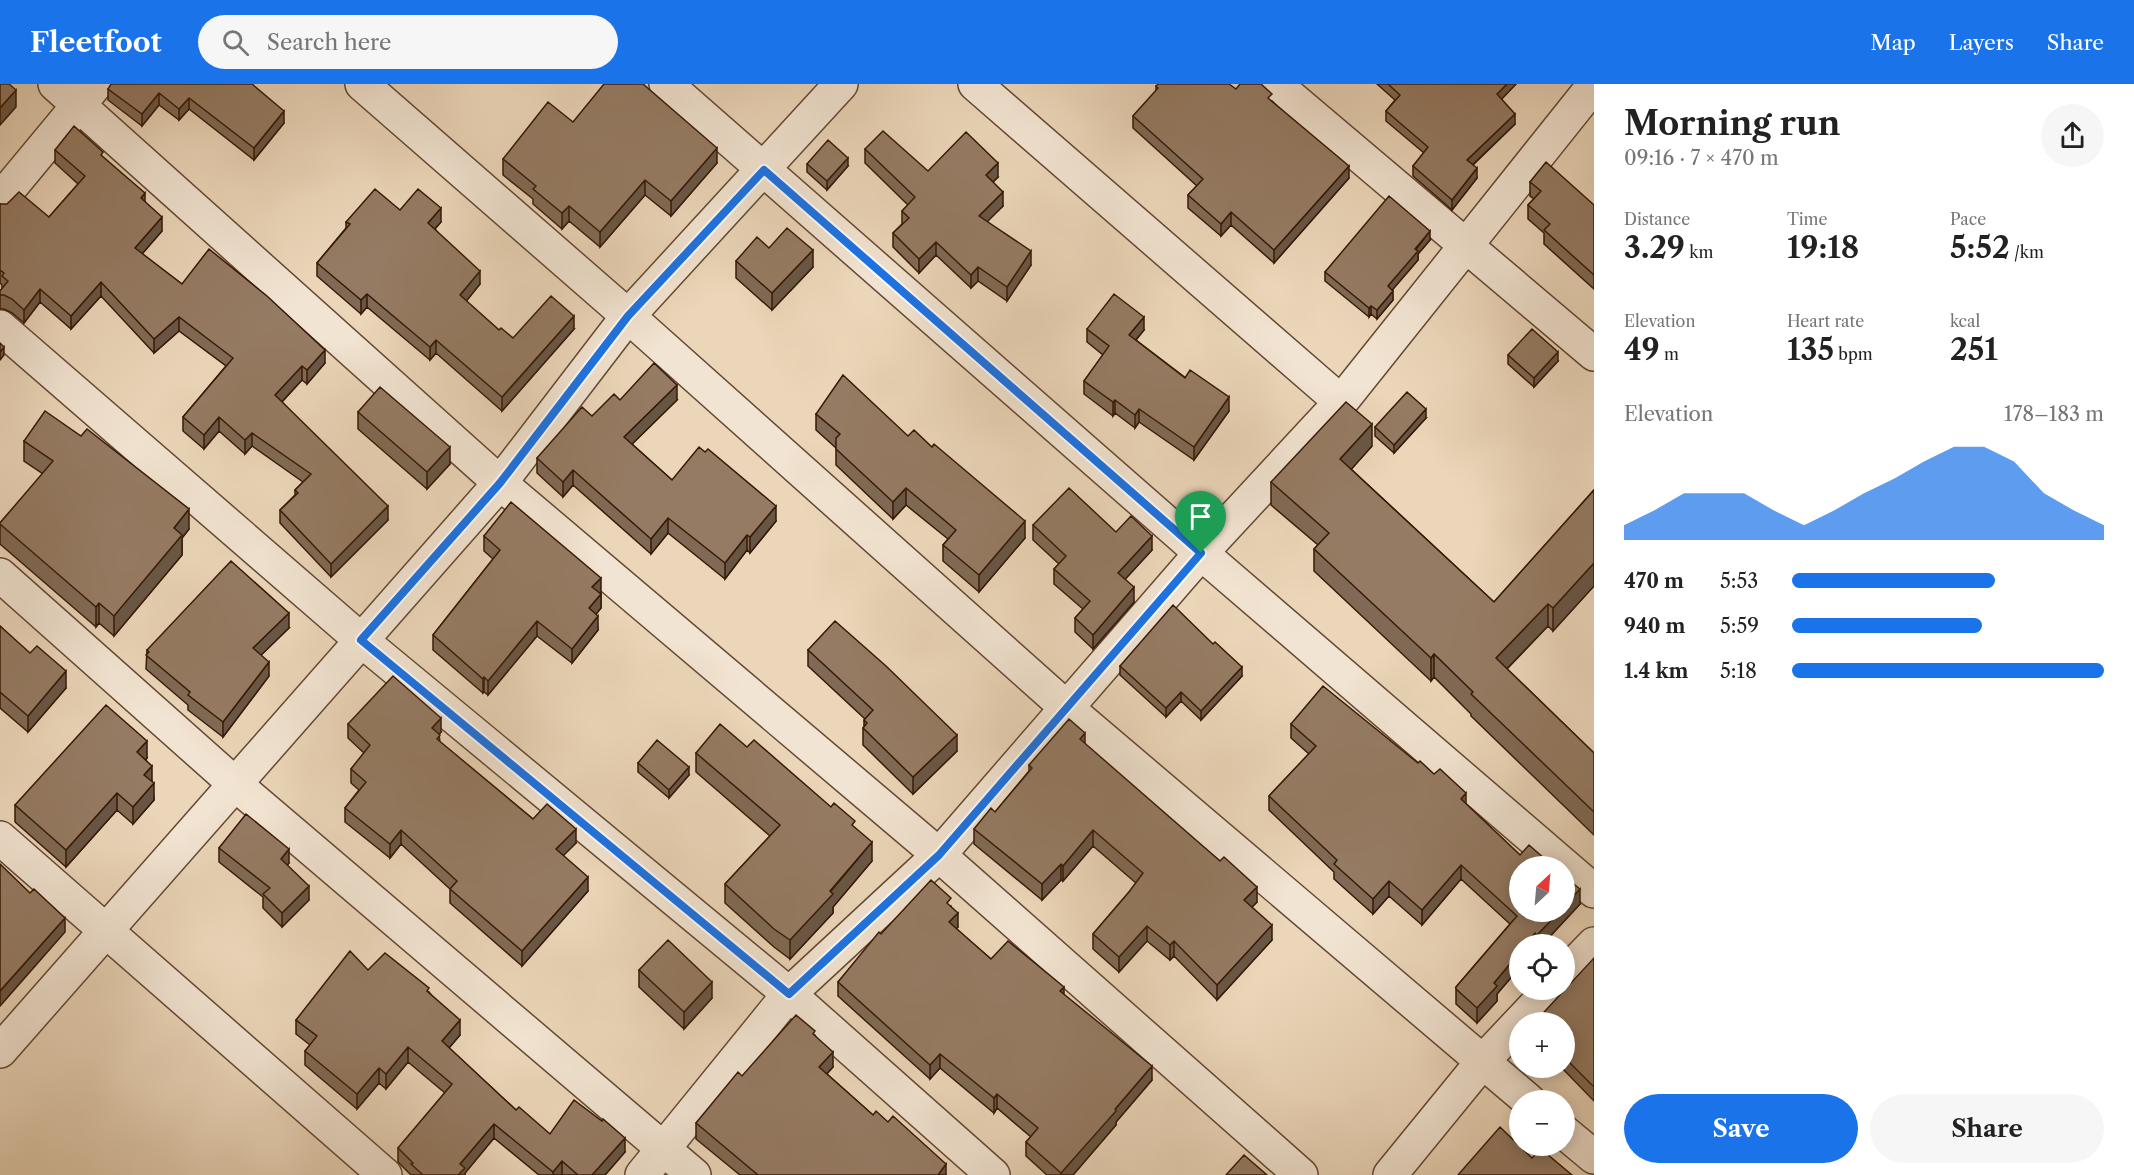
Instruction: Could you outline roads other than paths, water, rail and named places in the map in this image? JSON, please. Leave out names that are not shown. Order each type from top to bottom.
[{"type":"street","points":[[362,84],[628,316],[1068,709],[1517,1090]]},
{"type":"street","points":[[666,84],[1201,553],[1594,891]]},
{"type":"street","points":[[0,1051],[500,483],[628,316],[841,84]]},
{"type":"street","points":[[975,84],[1341,402]]},
{"type":"street","points":[[1275,84],[1594,354]]},
{"type":"street","points":[[642,1175],[789,994],[939,855],[1201,553],[1341,402],[1589,90]]},
{"type":"street","points":[[0,200],[76,91],[500,483],[939,855],[1300,1175]]},
{"type":"street","points":[[0,327],[361,640],[789,994],[993,1175]]},
{"type":"street","points":[[0,575],[235,784],[694,1175]]},
{"type":"street","points":[[0,838],[385,1175]]},
{"type":"street","points":[[1575,964],[1594,944]]},
{"type":"street","points":[[1390,1175],[1483,1060],[1540,1000]]},
{"type":"street","points":[[1575,1141],[1594,1157]]}]
